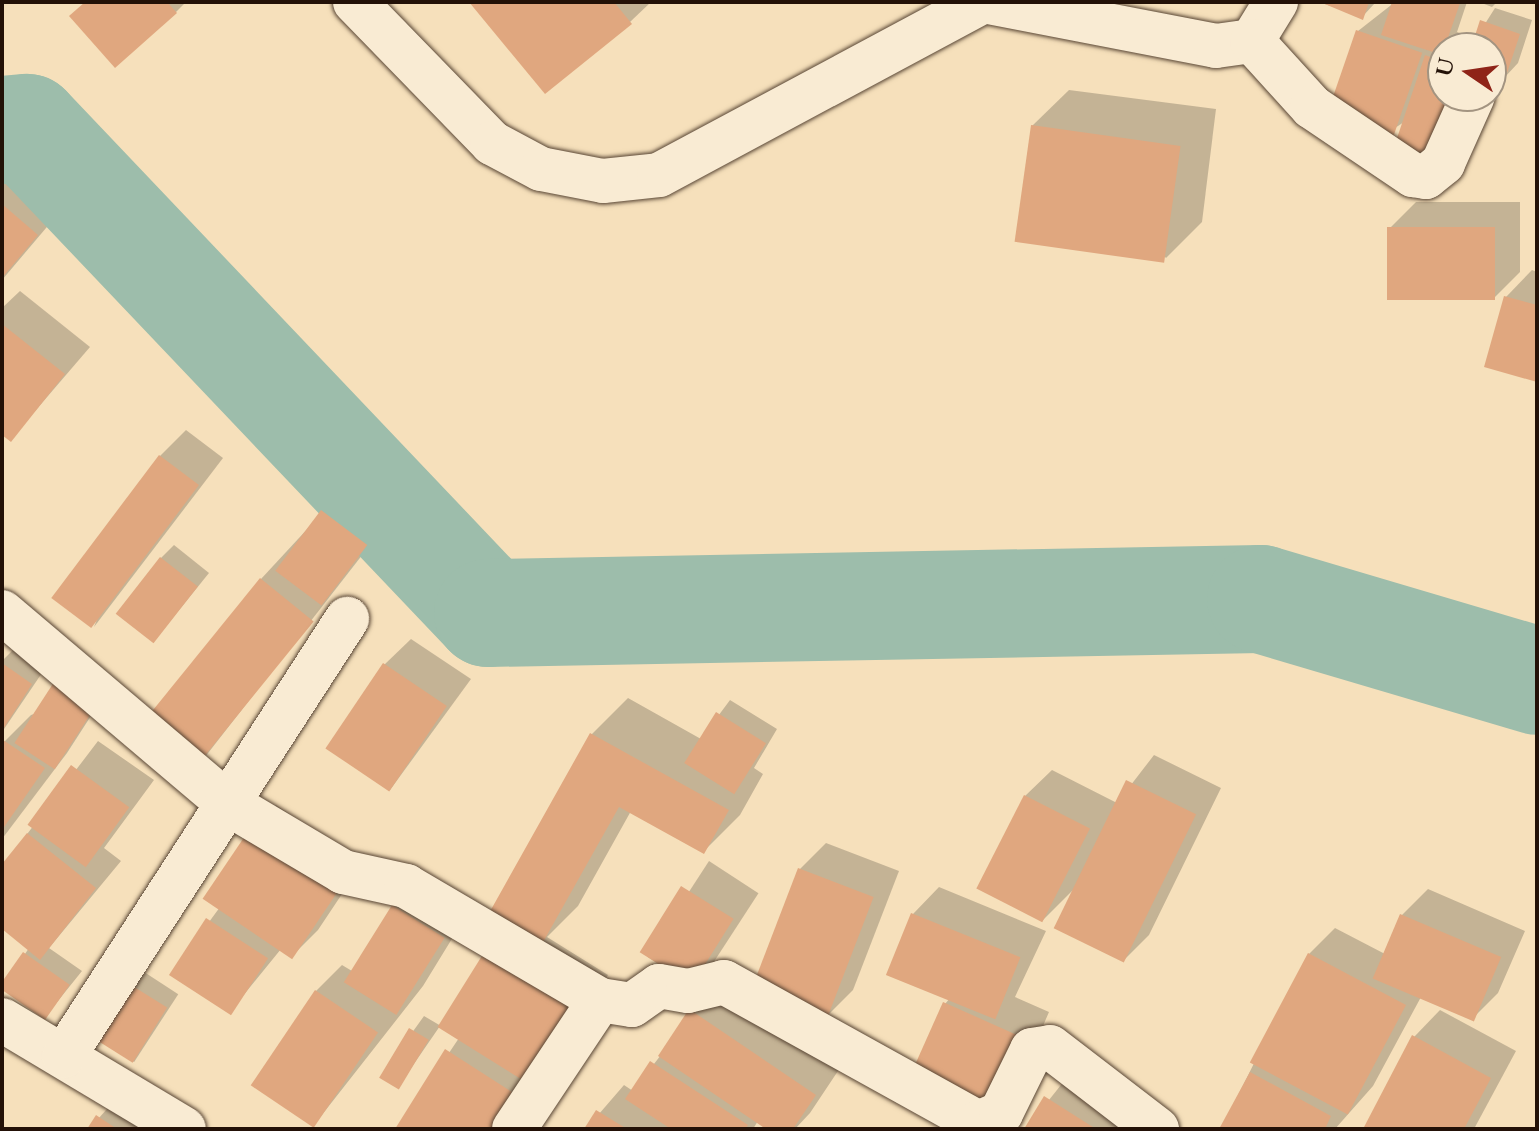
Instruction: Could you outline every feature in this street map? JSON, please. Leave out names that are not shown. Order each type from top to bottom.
[{"type":"street","points":[[355,2],[492,143],[541,169],[603,181],[659,175],[981,2]]},
{"type":"street","points":[[988,2],[1216,46],[1252,41]]},
{"type":"street","points":[[1252,41],[1276,2]]},
{"type":"street","points":[[1252,41],[1312,107],[1413,175],[1426,177],[1443,163],[1466,112]]},
{"type":"street","points":[[2,612],[227,803],[343,872],[406,886],[600,1000],[632,1005],[659,986],[688,991],[705,981],[724,982],[978,1123],[1001,1113],[1032,1050],[1050,1047],[1157,1129]]},
{"type":"street","points":[[64,1056],[347,619]]},
{"type":"street","points":[[514,1129],[600,1000]]},
{"type":"street","points":[[2,1020],[184,1129]]},
{"type":"building","points":[[85,2],[167,2],[177,13],[115,68],[69,16]]},
{"type":"building","points":[[469,2],[614,2],[632,24],[545,94]]},
{"type":"building","points":[[1320,2],[1369,2],[1363,20]]},
{"type":"building","points":[[1392,2],[1460,3],[1450,32],[1427,32],[1427,50],[1381,35]]},
{"type":"building","points":[[1480,20],[1520,34],[1507,73],[1507,32],[1476,32]]},
{"type":"building","points":[[1356,30],[1422,53],[1394,135],[1328,112]]},
{"type":"building","points":[[1425,55],[1427,112],[1455,112],[1439,159],[1395,144]]},
{"type":"building","points":[[1031,125],[1181,146],[1164,263],[1015,242]]},
{"type":"building","points":[[2,204],[38,235],[2,278]]},
{"type":"building","points":[[1387,227],[1495,227],[1495,300],[1387,300]]},
{"type":"building","points":[[1504,296],[1537,305],[1537,382],[1484,367]]},
{"type":"building","points":[[2,324],[65,374],[11,442],[2,435]]},
{"type":"building","points":[[159,455],[199,485],[91,628],[51,598]]},
{"type":"building","points":[[321,510],[367,545],[322,606],[275,571]]},
{"type":"building","points":[[160,557],[198,587],[153,643],[116,614]]},
{"type":"building","points":[[260,578],[314,621],[202,759],[149,716]]},
{"type":"building","points":[[2,663],[32,684],[2,731]]},
{"type":"building","points":[[383,663],[447,706],[389,791],[325,748]]},
{"type":"building","points":[[58,676],[98,702],[55,769],[14,743]]},
{"type":"building","points":[[716,712],[766,743],[734,794],[684,763]]},
{"type":"building","points":[[590,733],[729,810],[704,854],[619,807],[542,944],[488,915]]},
{"type":"building","points":[[2,741],[45,768],[2,830]]},
{"type":"building","points":[[71,765],[129,807],[86,867],[28,825]]},
{"type":"building","points":[[1126,780],[1196,814],[1124,962],[1054,928]]},
{"type":"building","points":[[1024,795],[1090,829],[1042,922],[976,889]]},
{"type":"building","points":[[249,830],[339,890],[292,959],[203,899]]},
{"type":"building","points":[[27,833],[96,888],[40,960],[2,929],[2,864]]},
{"type":"building","points":[[798,868],[874,897],[827,1018],[751,989]]},
{"type":"building","points":[[681,886],[734,919],[692,985],[640,952]]},
{"type":"building","points":[[392,905],[445,938],[396,1015],[344,982]]},
{"type":"building","points":[[911,913],[1020,957],[995,1019],[886,975]]},
{"type":"building","points":[[1400,914],[1501,957],[1474,1021],[1373,978]]},
{"type":"building","points":[[206,918],[268,958],[231,1015],[169,975]]},
{"type":"building","points":[[490,943],[583,1001],[531,1085],[438,1027]]},
{"type":"building","points":[[23,952],[70,985],[45,1020],[2,990],[2,982]]},
{"type":"building","points":[[1308,953],[1406,1005],[1348,1115],[1250,1062]]},
{"type":"building","points":[[123,980],[167,1008],[133,1063],[89,1035]]},
{"type":"building","points":[[315,990],[378,1032],[314,1128],[251,1085]]},
{"type":"building","points":[[943,1002],[1024,1038],[991,1114],[909,1078]]},
{"type":"building","points":[[689,1009],[816,1095],[793,1129],[766,1129],[658,1056]]},
{"type":"building","points":[[409,1028],[429,1040],[399,1090],[379,1078]]},
{"type":"building","points":[[1412,1035],[1491,1078],[1464,1129],[1363,1129]]},
{"type":"building","points":[[445,1049],[515,1094],[493,1129],[395,1129]]},
{"type":"building","points":[[650,1061],[748,1125],[745,1129],[671,1129],[625,1099]]},
{"type":"building","points":[[1250,1072],[1331,1116],[1325,1129],[1219,1129]]},
{"type":"building","points":[[1044,1096],[1096,1129],[1024,1129]]},
{"type":"building","points":[[596,1110],[627,1129],[584,1129]]},
{"type":"building","points":[[96,1115],[117,1129],[87,1129]]},
{"type":"waterway","points":[[2,130],[27,128],[488,613],[1261,599],[1537,681]]}]
